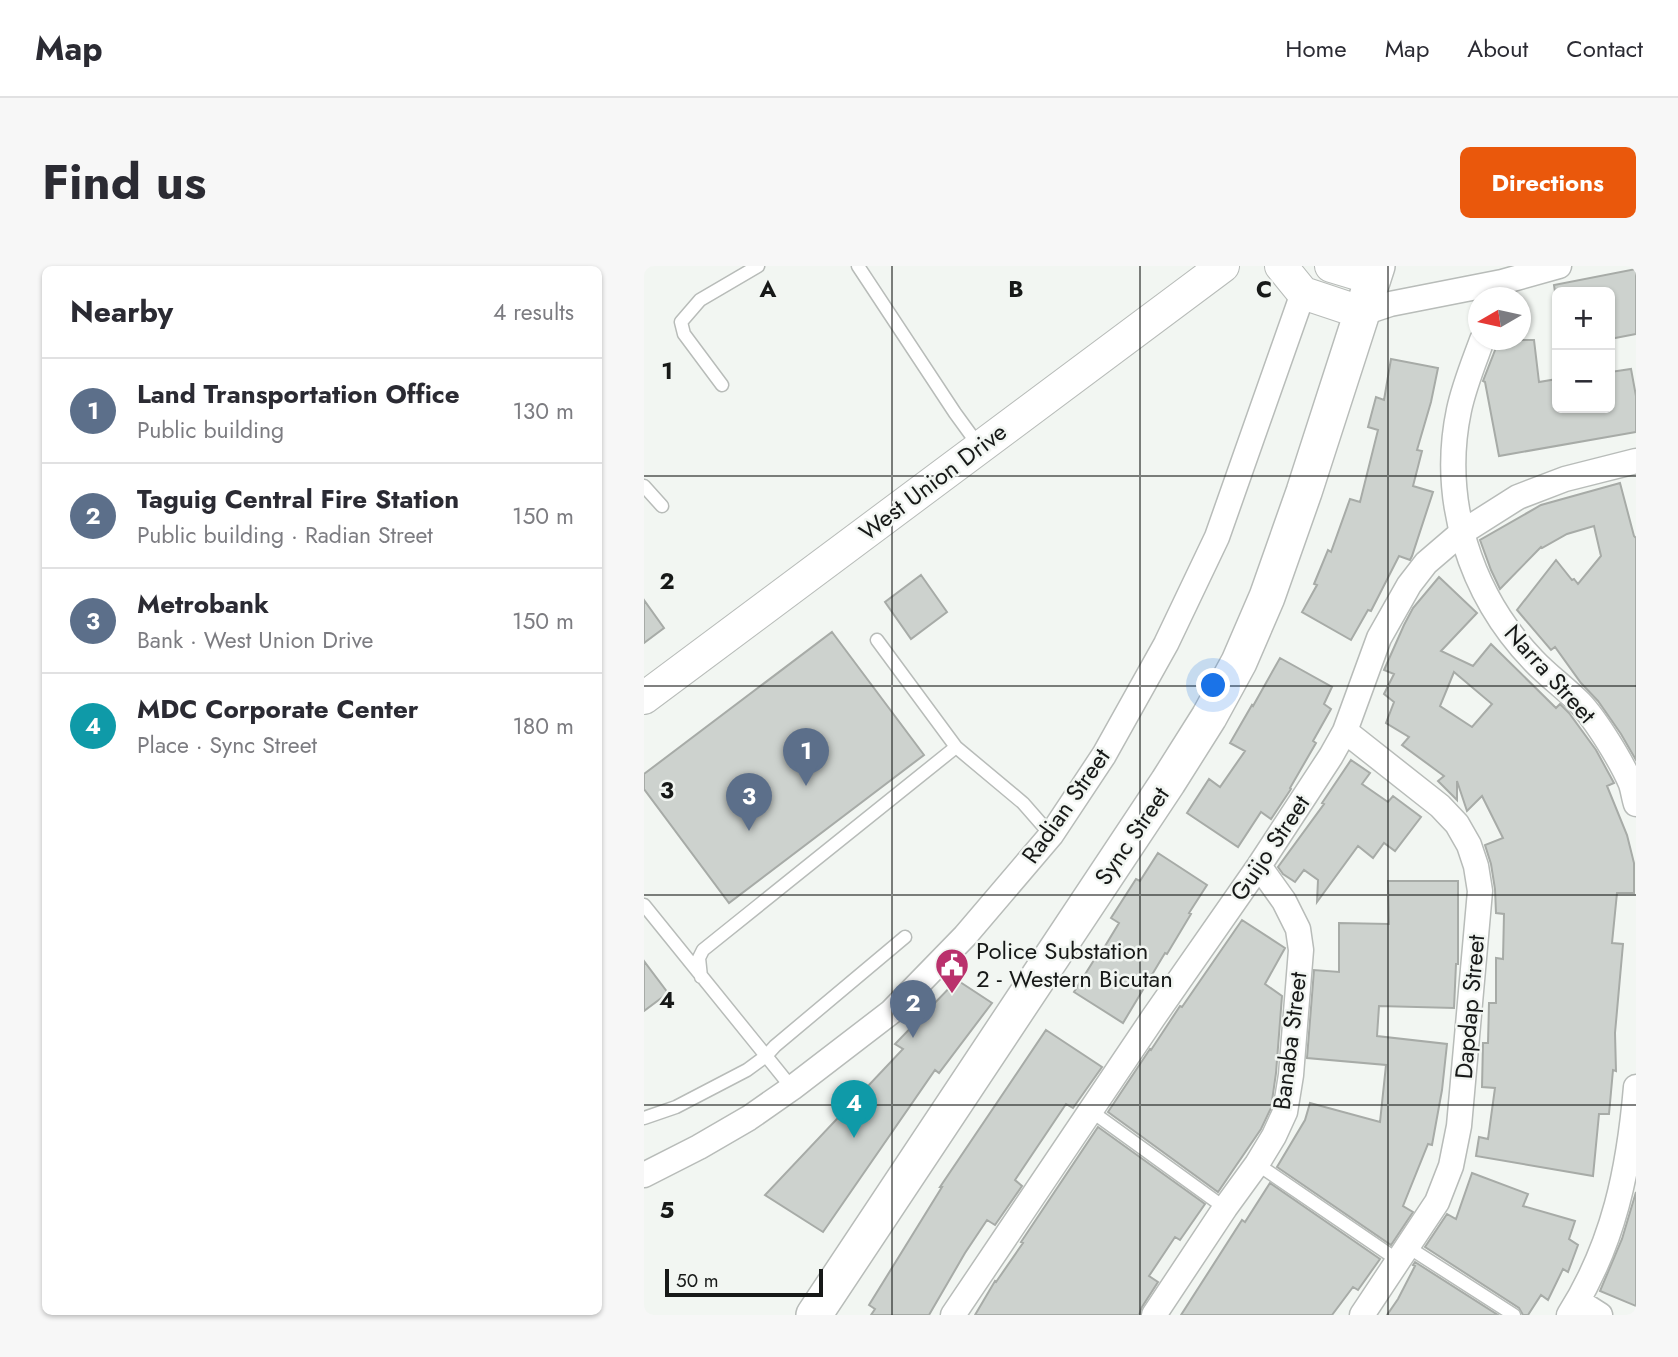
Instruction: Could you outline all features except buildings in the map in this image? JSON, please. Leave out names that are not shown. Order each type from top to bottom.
[{"type":"main road","name":"Sync Street","points":[[814,1315],[1168,782],[1239,662],[1267,597],[1376,273]]},
{"type":"street","name":"West Union Drive","points":[[644,698],[1223,266]]},
{"type":"street","points":[[1281,266],[1304,293],[1363,313],[1390,304],[1468,294]]},
{"type":"street","points":[[1331,266],[1376,273]]},
{"type":"street","points":[[1507,287],[1559,266]]},
{"type":"street","name":"Radian Street","points":[[644,1175],[749,1118],[891,1012],[965,936],[1051,835],[1104,755],[1166,645],[1217,537],[1304,293]]},
{"type":"street","name":"Narra Street","points":[[1478,350],[1459,411],[1453,458],[1454,498],[1461,533],[1473,568],[1504,626],[1534,662],[1581,705],[1596,723],[1630,783],[1636,804]]},
{"type":"street","name":"Guijo Street","points":[[953,1315],[1331,756],[1345,731],[1376,646],[1409,585],[1426,563],[1461,533],[1518,497],[1542,487],[1636,461]]},
{"type":"street","name":"Dapdap Street","points":[[1345,731],[1440,806],[1457,824],[1469,845],[1480,891],[1459,1126],[1451,1166],[1437,1202],[1362,1315]]},
{"type":"street","name":"Banaba Street","points":[[1154,1315],[1257,1164],[1275,1136],[1285,1112],[1291,1075],[1301,950],[1298,929],[1284,901],[1259,866]]},
{"type":"street","points":[[1600,1315],[1573,1308],[1598,1259],[1615,1216],[1632,1130],[1636,1087]]},
{"type":"lane","points":[[722,385],[684,334],[681,321],[700,300],[758,266]]},
{"type":"lane","points":[[858,266],[980,447]]},
{"type":"lane","points":[[644,486],[662,506]]},
{"type":"lane","points":[[877,640],[956,747],[1023,803],[1051,835]]},
{"type":"lane","points":[[701,976],[699,958],[703,950],[956,747]]},
{"type":"lane","points":[[644,905],[792,1088]]},
{"type":"lane","points":[[644,1118],[676,1107],[747,1070],[905,937]]},
{"type":"lane","points":[[1091,1111],[1225,1208]]},
{"type":"lane","points":[[1257,1164],[1404,1254],[1514,1315]]},
{"type":"place","name":"Land Transportation Office","points":[[806,786]]},
{"type":"place","name":"Metrobank","points":[[749,831]]},
{"type":"place","name":"Police Substation 2 - Western Bicutan","points":[[952,995]]},
{"type":"place","name":"Taguig Central Fire Station","points":[[913,1038]]},
{"type":"place","name":"MDC Corporate Center","points":[[854,1138]]}]
